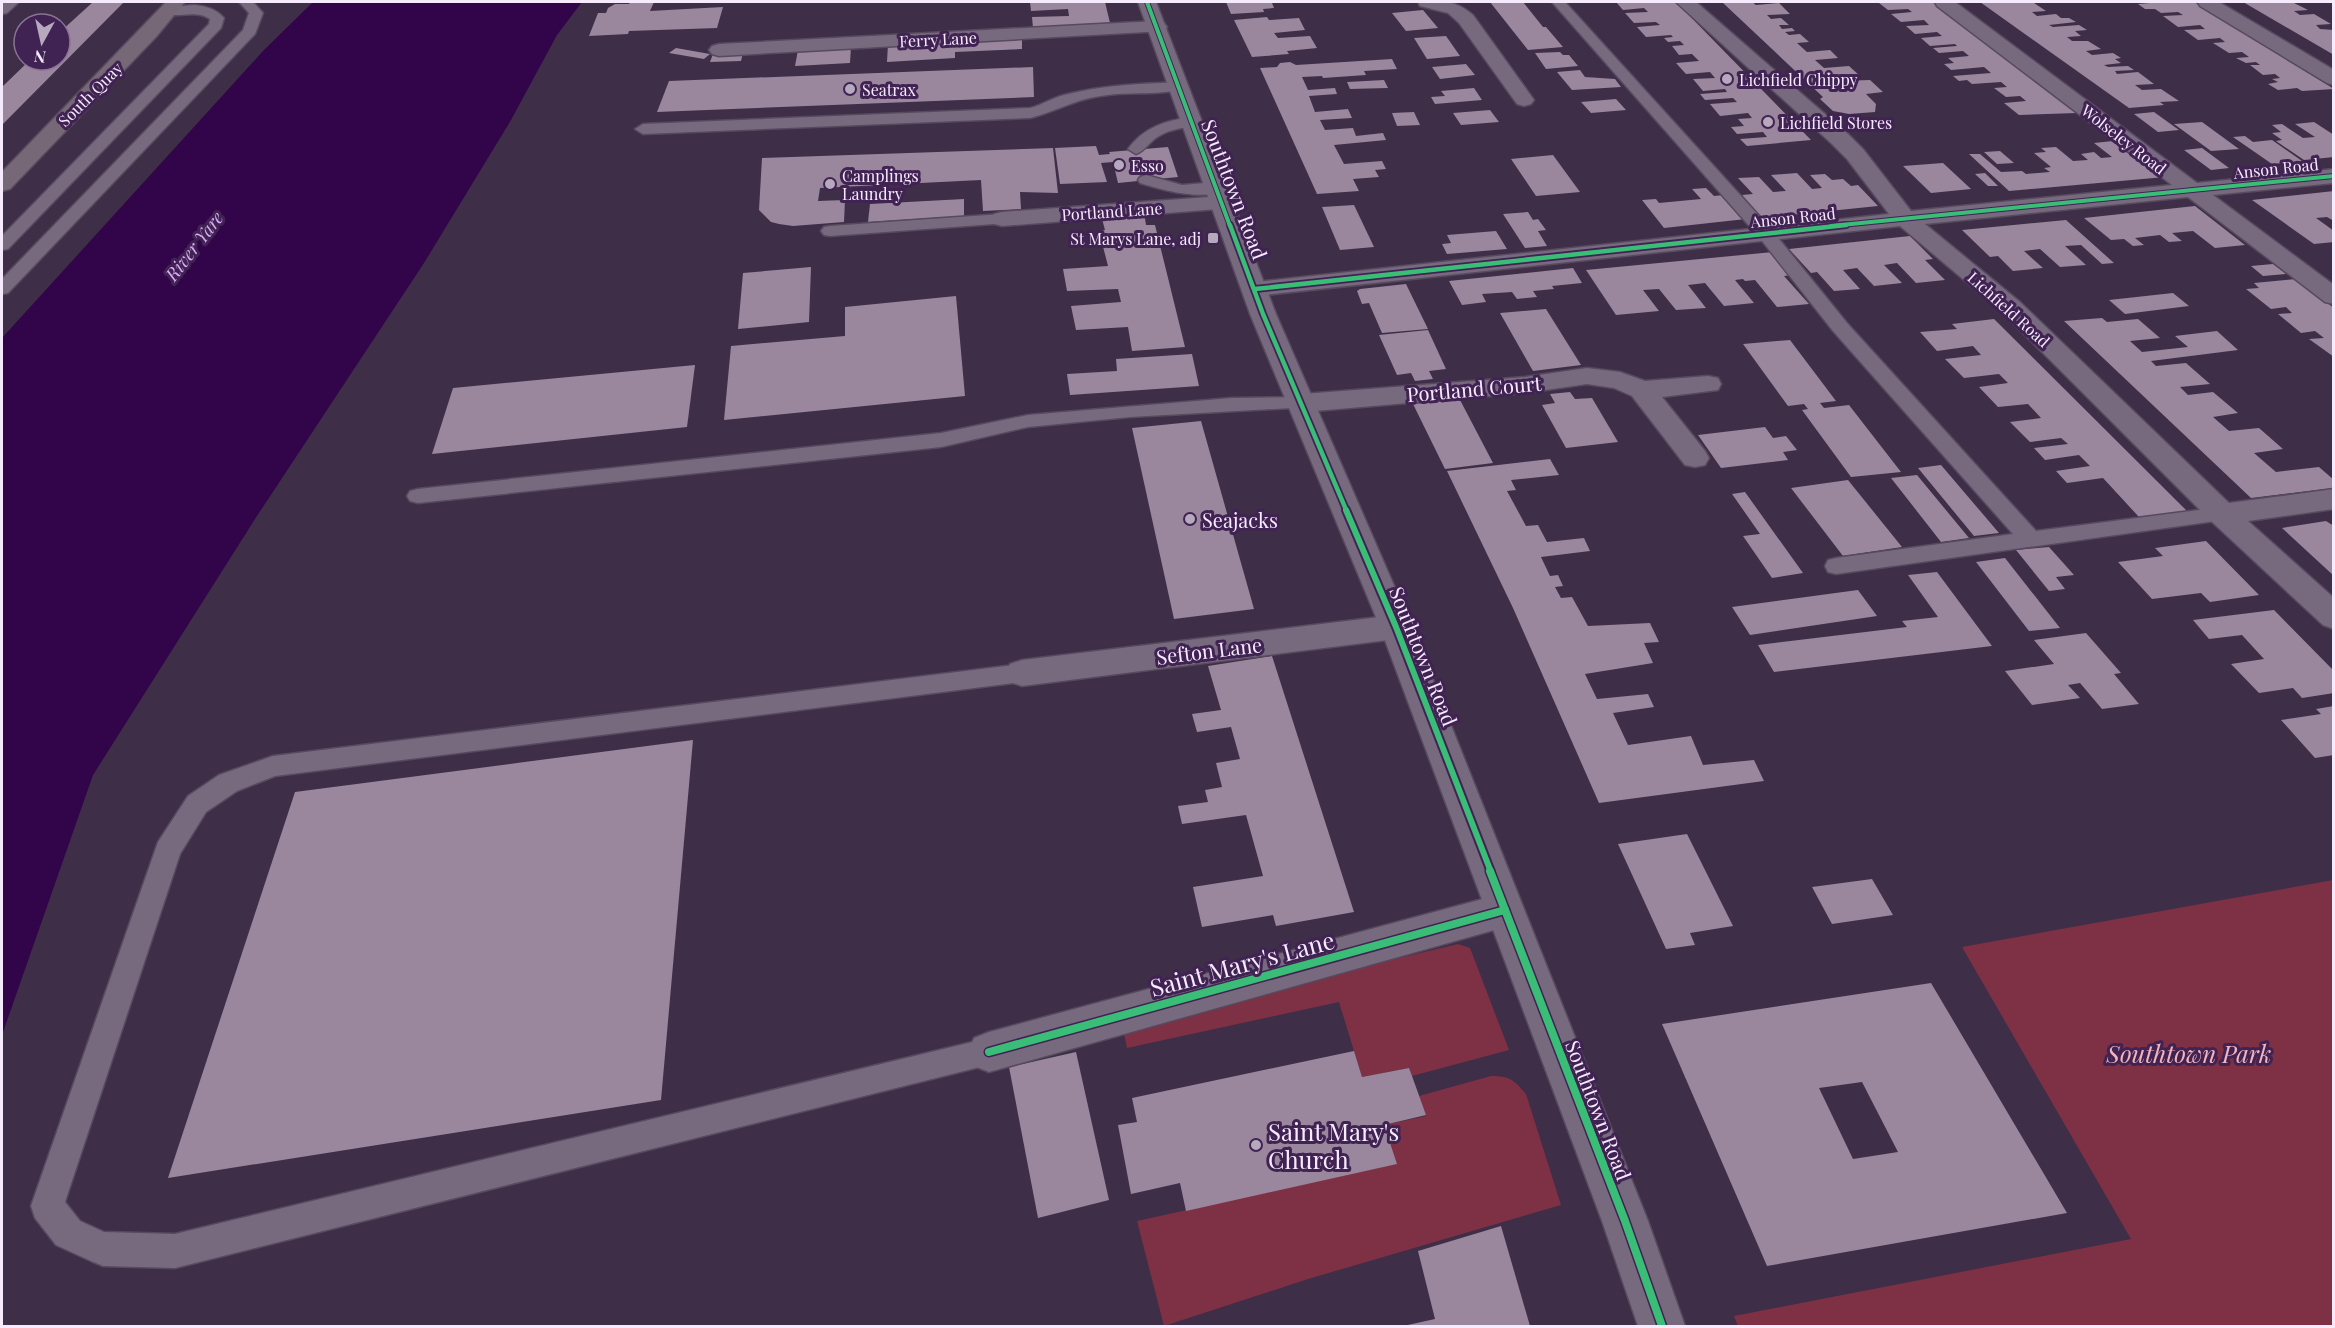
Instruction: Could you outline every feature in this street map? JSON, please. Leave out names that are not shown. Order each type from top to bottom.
[{"type":"main road","name":"South Quay","points":[[2,184],[149,33],[172,6]]},
{"type":"street","points":[[1427,2],[1455,9],[1466,19],[1524,100]]},
{"type":"street","name":"Lichfield Road","points":[[1685,2],[1856,154],[1905,218],[2011,308],[2222,514],[2334,617]]},
{"type":"street","name":"Wolseley Road","points":[[1944,2],[2334,297]]},
{"type":"street","points":[[2207,2],[2334,79]]},
{"type":"street","name":"Ferry Lane","points":[[719,50],[1152,14]]},
{"type":"street","name":"Southtown Road","points":[[1152,14],[1275,343],[1303,403],[1396,627],[1625,1221],[1662,1326]]},
{"type":"street","name":"Anson Road","points":[[1255,289],[1905,218],[2334,176]]},
{"type":"street","name":"Portland Lane","points":[[1002,219],[1220,195]]},
{"type":"street","name":"Portland Court","points":[[1303,403],[1525,385],[1587,376],[1620,380],[1642,390],[1708,384]]},
{"type":"street","points":[[1642,390],[1695,458]]},
{"type":"street","points":[[2222,514],[2334,499]]},
{"type":"street","name":"Sefton Lane","points":[[1022,673],[1396,627]]},
{"type":"street","name":"Saint Mary's Lane","points":[[989,1052],[1505,910]]},
{"type":"lane","points":[[2,10],[12,2]]},
{"type":"lane","points":[[2,289],[250,31],[256,13],[246,2]]},
{"type":"lane","points":[[1558,2],[1765,233],[1840,327],[2031,540]]},
{"type":"lane","points":[[2,245],[216,25],[217,18],[211,12],[172,6]]},
{"type":"lane","points":[[643,129],[1030,113],[1050,108],[1066,99],[1101,91],[1179,86]]},
{"type":"lane","points":[[1136,149],[1144,137],[1172,124],[1191,122]]},
{"type":"lane","points":[[1146,180],[1181,190],[1220,195]]},
{"type":"lane","points":[[830,231],[1002,219]]},
{"type":"lane","points":[[418,496],[941,440],[1039,420],[1232,404],[1303,403]]},
{"type":"lane","points":[[1836,566],[2222,514]]},
{"type":"lane","points":[[989,1052],[175,1251],[103,1249],[68,1233],[47,1206],[168,850],[197,804],[228,783],[273,766],[1022,673]]},
{"type":"green space","name":"Southtown Park","points":[[2333,880],[2333,1326],[1738,1326],[1734,1316],[2131,1239],[1962,947]]},
{"type":"green space","points":[[1458,944],[1470,948],[1509,1050],[1412,1076],[1409,1068],[1362,1077],[1339,1002],[1127,1048],[1122,1024]]},
{"type":"green space","points":[[1491,1076],[1511,1080],[1526,1094],[1561,1205],[1308,1279],[1164,1326],[1137,1221],[1396,1164],[1384,1125],[1426,1116],[1419,1096]]},
{"type":"water","name":"River Yare","points":[[313,2],[582,2],[557,35],[511,120],[424,263],[255,519],[93,775],[2,1035],[2,338],[264,50]]},
{"type":"building","points":[[93,2],[124,2],[72,54],[72,21]]},
{"type":"building","points":[[630,2],[654,2],[650,11],[723,7],[717,28],[629,31],[628,34],[589,36],[598,13],[606,13],[608,8],[615,4],[629,4]]},
{"type":"building","points":[[1030,2],[1105,2],[1111,27],[1033,28],[1032,17],[1069,16],[1068,9],[1031,11]]},
{"type":"building","points":[[1226,2],[1272,3],[1274,8],[1263,9],[1264,12],[1231,14]]},
{"type":"building","points":[[1490,2],[1523,2],[1563,47],[1528,50]]},
{"type":"building","points":[[1616,2],[1676,2],[1811,140],[1747,146],[1740,139],[1767,137],[1763,132],[1737,134],[1731,127],[1744,126],[1738,119],[1752,118],[1748,113],[1720,116],[1710,104],[1737,102],[1733,98],[1705,100],[1700,94],[1727,92],[1725,89],[1703,91],[1693,79],[1715,78],[1710,72],[1686,74],[1676,63],[1699,61],[1692,54],[1679,55],[1672,46],[1684,45],[1680,41],[1668,42],[1664,38],[1673,37],[1671,35],[1646,37],[1637,27],[1660,25],[1656,22],[1634,23],[1625,13],[1648,12],[1644,8],[1623,10]]},
{"type":"building","points":[[1722,2],[1752,2],[1756,5],[1779,3],[1790,14],[1767,15],[1771,19],[1781,18],[1789,25],[1779,25],[1782,29],[1792,28],[1795,31],[1785,32],[1789,35],[1800,34],[1809,42],[1797,43],[1807,52],[1830,50],[1838,58],[1815,60],[1824,68],[1849,66],[1860,76],[1836,78],[1840,81],[1870,80],[1883,92],[1866,94],[1876,104],[1875,112],[1849,114],[1833,111],[1820,99],[1823,97]]},
{"type":"building","points":[[1934,2],[2077,113],[2019,115],[2004,103],[2026,101],[2020,96],[2006,97],[1994,88],[2007,87],[2001,82],[1972,84],[1967,80],[1959,81],[1953,76],[1991,73],[1984,67],[1951,70],[1944,64],[1954,63],[1948,58],[1969,56],[1963,51],[1939,53],[1933,48],[1957,46],[1955,44],[1930,46],[1921,38],[1942,36],[1937,32],[1915,34],[1906,26],[1929,25],[1924,20],[1901,22],[1891,14],[1912,12],[1908,9],[1888,10],[1879,3]]},
{"type":"building","points":[[1980,2],[2034,3],[2046,11],[2032,12],[2037,16],[2056,14],[2061,18],[2069,18],[2076,22],[2049,25],[2053,27],[2079,25],[2087,30],[2075,31],[2081,36],[2067,37],[2072,41],[2088,41],[2101,49],[2086,51],[2092,55],[2113,53],[2121,58],[2115,59],[2121,63],[2104,65],[2108,67],[2128,66],[2134,70],[2115,71],[2117,74],[2138,72],[2154,84],[2135,85],[2142,90],[2161,89],[2179,101],[2160,102],[2164,105],[2129,108]]},
{"type":"building","points":[[2194,2],[2334,89],[2278,90],[2268,84],[2278,82],[2272,79],[2280,78],[2275,74],[2263,75],[2250,65],[2260,65],[2256,62],[2246,63],[2236,58],[2249,57],[2242,52],[2229,53],[2213,43],[2225,42],[2220,38],[2198,40],[2184,30],[2205,29],[2200,25],[2178,27],[2163,16],[2183,15],[2178,12],[2161,13],[2155,9],[2145,9],[2138,4]]},
{"type":"building","points":[[2243,2],[2292,2],[2308,10],[2294,11],[2300,15],[2314,14],[2331,24],[2316,25],[2320,29],[2334,30],[2334,55]]},
{"type":"building","points":[[1423,10],[1438,28],[1406,31],[1392,13]]},
{"type":"building","points":[[1267,17],[1269,20],[1299,18],[1305,30],[1274,33],[1278,38],[1310,36],[1317,48],[1287,51],[1289,54],[1252,57],[1234,20]]},
{"type":"building","points":[[1446,36],[1460,56],[1427,59],[1414,38]]},
{"type":"building","points":[[1022,38],[1022,49],[955,52],[955,58],[887,62],[888,44]]},
{"type":"building","points":[[851,47],[850,63],[795,66],[798,50]]},
{"type":"building","points":[[676,48],[710,54],[704,59],[669,53]]},
{"type":"building","points":[[1560,52],[1563,55],[1569,55],[1578,66],[1546,69],[1535,53]]},
{"type":"building","points":[[743,53],[741,61],[710,62],[713,54]]},
{"type":"building","points":[[1392,59],[1397,69],[1364,71],[1366,75],[1302,77],[1308,90],[1335,88],[1337,94],[1309,96],[1315,112],[1348,109],[1352,118],[1320,120],[1325,130],[1353,128],[1356,136],[1383,133],[1386,140],[1334,145],[1344,164],[1382,161],[1386,169],[1375,170],[1379,177],[1353,179],[1359,191],[1317,194],[1260,68],[1277,67],[1280,63],[1290,62],[1296,65]]},
{"type":"building","points":[[1466,64],[1475,75],[1440,79],[1432,67]]},
{"type":"building","name":"Seatrax","points":[[1033,67],[1034,97],[657,112],[669,81]]},
{"type":"building","points":[[1580,70],[1585,77],[1615,79],[1621,87],[1572,90],[1557,72]]},
{"type":"building","points":[[18,72],[55,72],[2,125],[2,87]]},
{"type":"building","points":[[1384,80],[1388,88],[1350,89],[1347,82]]},
{"type":"building","points":[[1474,88],[1482,100],[1435,104],[1431,97],[1445,96],[1441,91]]},
{"type":"building","points":[[1616,99],[1626,110],[1591,113],[1581,102]]},
{"type":"building","points":[[1490,110],[1499,122],[1461,125],[1453,113]]},
{"type":"building","points":[[1414,112],[1420,125],[1397,126],[1392,113]]},
{"type":"building","points":[[2154,112],[2179,130],[2158,132],[2134,114]]},
{"type":"building","points":[[2202,122],[2239,149],[2211,151],[2174,124]]},
{"type":"building","points":[[2314,122],[2334,135],[2334,157],[2304,160],[2276,141],[2282,140],[2272,133],[2281,132],[2272,125],[2282,124],[2303,138],[2315,137],[2295,124]]},
{"type":"building","points":[[2245,136],[2253,142],[2272,140],[2302,161],[2272,164],[2233,137]]},
{"type":"building","points":[[2113,141],[2130,155],[2136,155],[2165,177],[2009,191],[1969,154],[1980,154],[2001,172],[2022,171],[2026,174],[2050,172],[2044,168],[2051,167],[2034,153],[2046,152],[2041,148],[2056,147],[2073,161],[2088,160],[2081,154],[2094,152],[2101,158],[2112,157],[2094,143]]},
{"type":"building","points":[[1096,146],[1099,155],[1110,154],[1109,152],[1168,147],[1178,177],[1118,183],[1113,162],[1101,163],[1107,182],[1060,184],[1055,148]]},
{"type":"building","name":"Camplings Laundry","points":[[1053,148],[1058,193],[1020,192],[1021,209],[983,211],[981,180],[820,188],[818,201],[845,200],[844,222],[793,226],[771,222],[759,210],[762,158]]},
{"type":"building","points":[[2202,148],[2229,168],[2211,170],[2184,150]]},
{"type":"building","points":[[2000,151],[2014,163],[1997,164],[1984,152]]},
{"type":"building","points":[[1553,155],[1580,192],[1536,196],[1511,159]]},
{"type":"building","points":[[1943,163],[1971,189],[1931,193],[1903,166]]},
{"type":"building","points":[[1797,173],[1812,189],[1822,188],[1810,175],[1825,174],[1832,180],[1843,179],[1851,186],[1858,185],[1878,206],[1761,218],[1742,195],[1753,194],[1738,178],[1759,177],[1773,192],[1786,191],[1771,175]]},
{"type":"building","points":[[1985,173],[1998,186],[1988,186],[1975,174]]},
{"type":"building","points":[[1706,188],[1714,196],[1724,195],[1746,219],[1664,228],[1642,200],[1656,199],[1659,203],[1701,199],[1692,189]]},
{"type":"building","points":[[2334,191],[2334,221],[2327,217],[2316,218],[2334,231],[2334,242],[2314,244],[2252,200]]},
{"type":"building","points":[[964,199],[964,216],[868,222],[870,204]]},
{"type":"building","points":[[1354,205],[1374,247],[1340,250],[1322,207]]},
{"type":"building","points":[[2195,206],[2245,245],[2215,248],[2193,231],[2172,233],[2182,241],[2169,242],[2160,235],[2135,238],[2144,245],[2133,246],[2124,239],[2111,240],[2084,218]]},
{"type":"building","points":[[1144,212],[1146,225],[1155,225],[1185,347],[1132,351],[1128,327],[1076,330],[1071,306],[1121,302],[1118,289],[1067,291],[1063,269],[1108,266],[1099,231],[1105,230],[1101,215]]},
{"type":"building","points":[[1528,212],[1533,220],[1538,219],[1546,230],[1538,231],[1547,246],[1525,248],[1503,214]]},
{"type":"building","points":[[2066,220],[2114,263],[2102,264],[2081,245],[2065,246],[2086,265],[2060,267],[2040,249],[2024,251],[2043,268],[2013,271],[1998,256],[1990,257],[1962,230]]},
{"type":"building","points":[[1496,231],[1507,249],[1447,254],[1442,244],[1451,243],[1447,235]]},
{"type":"building","points":[[1910,236],[1933,259],[1925,260],[1945,280],[1916,283],[1897,263],[1884,265],[1902,283],[1874,286],[1857,268],[1843,270],[1860,289],[1834,291],[1817,272],[1811,273],[1789,249]]},
{"type":"building","points":[[1773,252],[1793,275],[1784,276],[1809,304],[1777,307],[1755,280],[1745,281],[1743,279],[1735,280],[1754,303],[1724,306],[1705,283],[1688,285],[1706,308],[1676,310],[1659,289],[1643,290],[1659,311],[1616,315],[1586,270]]},
{"type":"building","points":[[2273,264],[2286,274],[2263,276],[2251,266]]},
{"type":"building","points":[[811,267],[809,322],[738,329],[743,273]]},
{"type":"building","points":[[1573,268],[1582,283],[1552,286],[1554,289],[1533,291],[1537,297],[1517,299],[1512,292],[1482,294],[1486,302],[1462,305],[1449,281]]},
{"type":"building","points":[[2295,279],[2334,308],[2334,357],[2309,339],[2324,338],[2315,331],[2301,333],[2278,314],[2292,313],[2286,307],[2271,309],[2246,289],[2259,288],[2254,283]]},
{"type":"building","points":[[1406,284],[1428,329],[1382,333],[1369,303],[1362,304],[1357,291]]},
{"type":"building","points":[[2173,293],[2189,306],[2125,314],[2109,300]]},
{"type":"building","points":[[956,296],[965,396],[724,420],[731,346],[845,336],[845,307]]},
{"type":"building","points":[[1546,309],[1581,365],[1533,371],[1500,313]]},
{"type":"building","points":[[2102,318],[2107,322],[2138,319],[2160,338],[2130,341],[2142,352],[2188,347],[2175,336],[2217,331],[2238,350],[2151,361],[2156,366],[2186,363],[2210,384],[2180,387],[2188,395],[2213,392],[2238,413],[2213,417],[2229,431],[2259,428],[2283,449],[2254,453],[2276,472],[2319,467],[2334,480],[2334,488],[2251,498],[2064,321]]},
{"type":"building","points":[[1994,319],[2187,511],[2139,517],[2103,478],[2067,483],[2056,471],[2090,466],[2079,455],[2045,460],[2034,448],[2068,444],[2061,438],[2030,442],[2010,422],[2041,418],[2028,404],[1998,407],[1979,387],[2008,383],[1999,374],[1964,378],[1945,359],[1981,355],[1973,346],[1937,351],[1920,332],[1957,329],[1952,324]]},
{"type":"building","points":[[1428,330],[1446,369],[1429,371],[1433,379],[1415,381],[1411,373],[1397,375],[1379,335]]},
{"type":"building","points":[[1790,340],[1836,401],[1820,403],[1824,408],[1849,405],[1901,472],[1851,477],[1802,410],[1808,409],[1804,404],[1788,406],[1743,344]]},
{"type":"building","points":[[1192,354],[1199,386],[1070,395],[1067,374],[1117,371],[1116,359]]},
{"type":"building","points":[[695,365],[687,427],[432,454],[453,388]]},
{"type":"building","points":[[1570,392],[1575,399],[1592,398],[1618,442],[1566,448],[1542,405],[1555,403],[1550,394]]},
{"type":"building","points":[[1459,398],[1493,463],[1445,469],[1413,404]]},
{"type":"building","name":"Seajacks","points":[[1201,421],[1254,609],[1174,619],[1132,428]]},
{"type":"building","points":[[1765,427],[1773,438],[1786,436],[1797,450],[1783,452],[1788,460],[1721,468],[1698,435]]},
{"type":"building","points":[[1550,459],[1559,475],[1511,480],[1516,490],[1507,491],[1526,526],[1538,525],[1547,542],[1584,538],[1590,551],[1541,557],[1550,576],[1558,575],[1563,586],[1555,587],[1561,598],[1572,597],[1588,626],[1650,623],[1659,642],[1644,643],[1653,663],[1585,674],[1597,699],[1648,694],[1654,707],[1613,713],[1628,745],[1691,736],[1703,765],[1754,760],[1764,781],[1599,803],[1513,608],[1447,471]]},
{"type":"building","points":[[1941,465],[1999,533],[1974,536],[1918,468]]},
{"type":"building","points":[[1917,475],[1969,538],[1941,542],[1891,478]]},
{"type":"building","points":[[1848,480],[1902,547],[1843,556],[1791,488]]},
{"type":"building","points":[[1745,492],[1803,573],[1772,578],[1743,536],[1760,534],[1732,494]]},
{"type":"building","points":[[2326,521],[2334,526],[2334,576],[2282,528]]},
{"type":"building","points":[[2206,541],[2259,595],[2210,602],[2201,593],[2152,599],[2118,562],[2163,556],[2155,548]]},
{"type":"building","points":[[2049,547],[2074,575],[2056,577],[2065,589],[2049,591],[2016,550]]},
{"type":"building","points":[[2005,558],[2060,628],[2029,631],[1976,562]]},
{"type":"building","points":[[1937,572],[1992,646],[1774,672],[1758,645],[1907,627],[1902,621],[1938,617],[1908,575]]},
{"type":"building","points":[[1858,590],[1877,616],[1750,635],[1732,607]]},
{"type":"building","points":[[2274,610],[2334,671],[2334,693],[2302,698],[2293,688],[2259,693],[2231,664],[2264,659],[2242,635],[2209,639],[2193,620]]},
{"type":"building","points":[[2086,633],[2121,673],[2114,674],[2139,704],[2102,709],[2080,683],[2068,685],[2080,698],[2032,705],[2005,671],[2054,664],[2034,640]]},
{"type":"building","points":[[1272,656],[1354,912],[1276,926],[1273,915],[1202,927],[1193,887],[1263,876],[1246,815],[1182,824],[1178,806],[1208,802],[1205,790],[1222,787],[1216,763],[1240,759],[1231,727],[1197,732],[1192,714],[1221,710],[1208,666]]},
{"type":"building","points":[[2334,706],[2334,755],[2315,758],[2281,720],[2321,714],[2316,709]]},
{"type":"building","points":[[693,740],[661,1100],[168,1178],[295,792]]},
{"type":"building","points":[[1687,834],[1733,926],[1690,933],[1695,945],[1666,949],[1618,844]]},
{"type":"building","points":[[1872,879],[1893,915],[1832,924],[1812,887]]},
{"type":"building","points":[[1931,983],[2067,1213],[1767,1266],[1662,1024]],"holes":[[[1862,1082],[1898,1152],[1853,1159],[1819,1088]]]},
{"type":"building","name":"Saint Mary's Church","points":[[1354,1051],[1362,1077],[1409,1068],[1426,1115],[1384,1125],[1397,1164],[1186,1211],[1180,1183],[1131,1194],[1118,1125],[1137,1122],[1132,1098]]},
{"type":"building","points":[[1076,1052],[1109,1200],[1038,1218],[1009,1067]]},
{"type":"building","points":[[1501,1226],[1530,1326],[1403,1326],[1435,1319],[1418,1251]]},
{"type":"cycle path","points":[[1147,2],[1263,314],[1396,627],[1625,1221],[1662,1326]]},
{"type":"cycle path","points":[[1255,289],[1765,233],[2334,176]]},
{"type":"cycle path","points":[[989,1052],[1505,910]]},
{"type":"place","name":"Lichfield Chippy","points":[[1727,79]]},
{"type":"place","name":"Seatrax","points":[[850,89]]},
{"type":"place","name":"Lichfield Stores","points":[[1768,122]]},
{"type":"place","name":"Esso","points":[[1119,165]]},
{"type":"place","name":"Camplings Laundry","points":[[830,184]]},
{"type":"place","name":"St Marys Lane, adj","points":[[1213,238]]},
{"type":"place","name":"Seajacks","points":[[1190,519]]},
{"type":"place","name":"Saint Mary's Church","points":[[1256,1145]]}]
